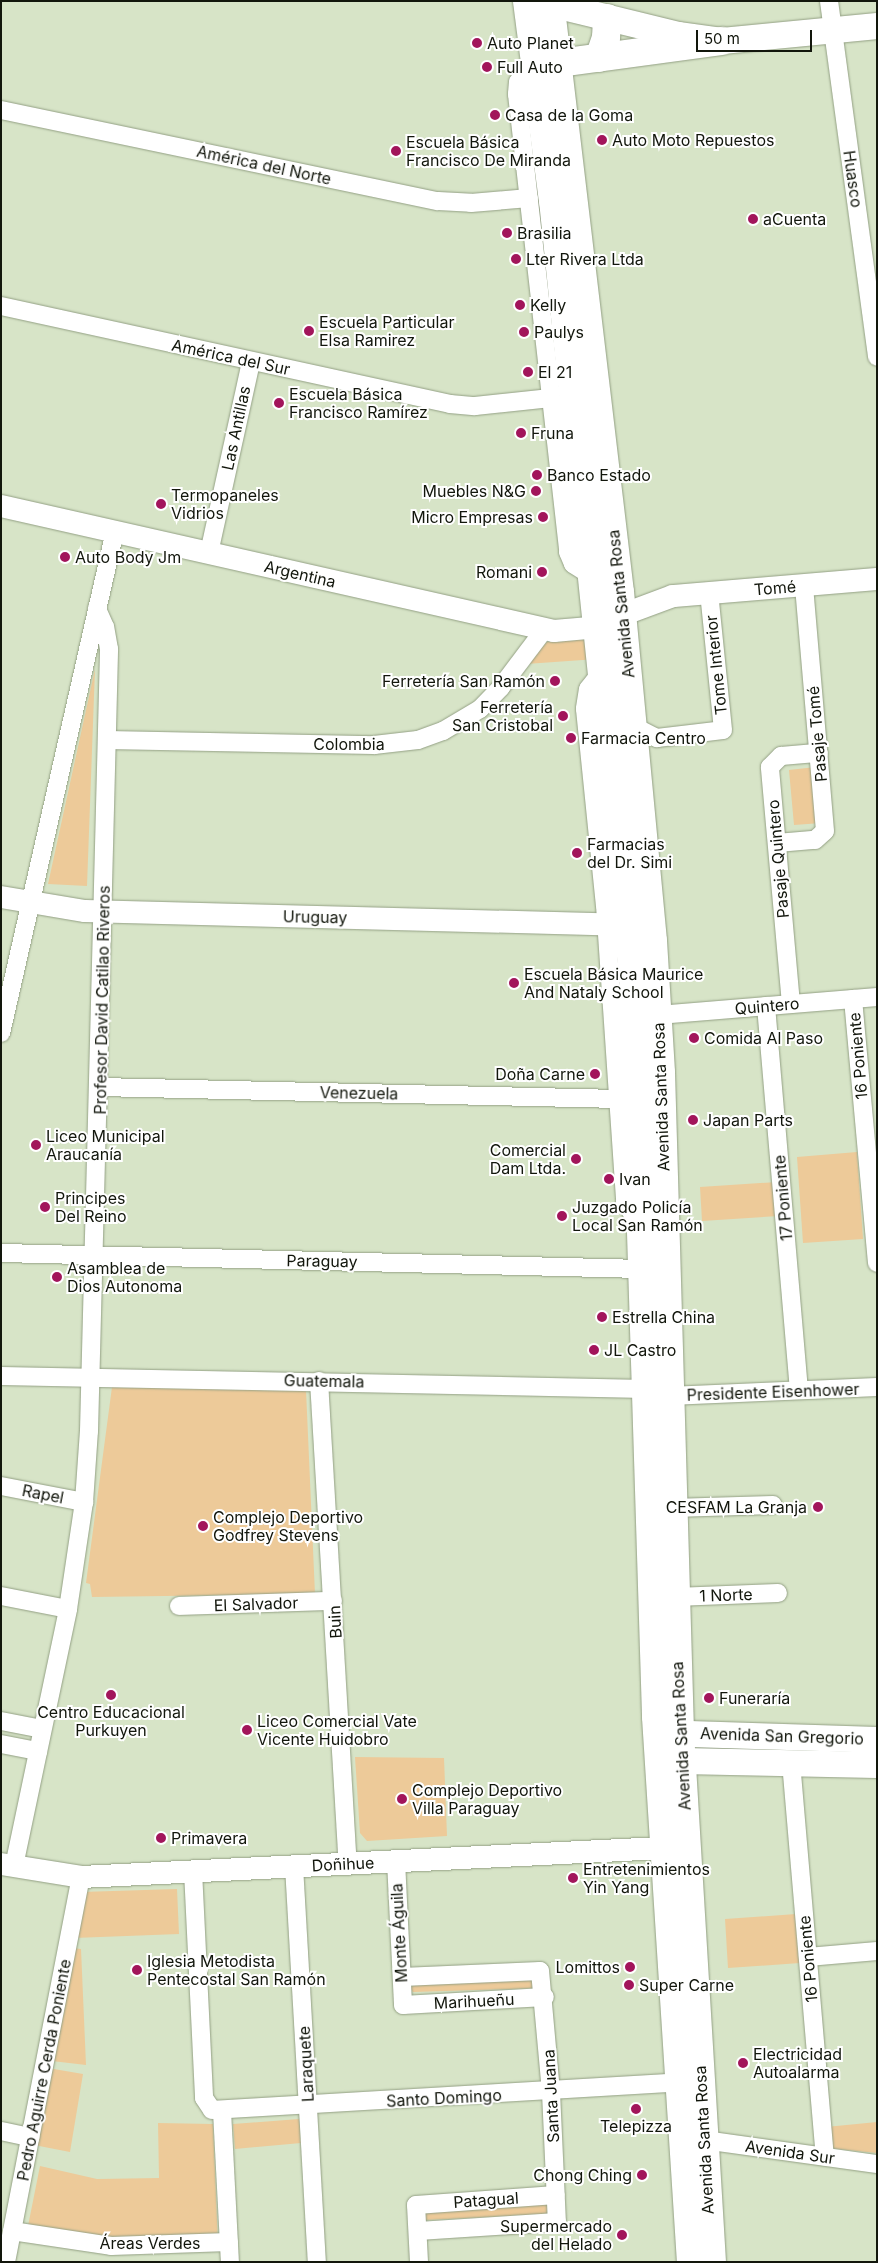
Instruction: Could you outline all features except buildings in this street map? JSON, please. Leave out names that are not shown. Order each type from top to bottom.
[{"type":"main road","points":[[542,2],[678,35],[722,40]]},
{"type":"main road","name":"Avenida Santa Rosa","points":[[542,2],[606,600],[633,726],[646,745],[653,941],[658,1014],[654,1215],[658,1393],[669,1744],[675,1847],[680,2082],[691,2262]]},
{"type":"main road","points":[[599,58],[606,38],[607,18]]},
{"type":"main road","points":[[547,58],[599,58],[722,40],[877,26]]},
{"type":"main road","name":"Avenida Santa Rosa","points":[[606,600],[603,670],[618,924],[638,1069],[654,1215],[643,1269],[672,1508],[674,1597],[669,1744]]},
{"type":"main road","points":[[618,924],[653,941]]},
{"type":"main road","name":"Avenida San Gregorio","points":[[669,1744],[877,1740]]},
{"type":"main road","name":"Avenida San Gregorio","points":[[669,1744],[791,1762],[877,1765]]},
{"type":"main road","name":"Avenida Santa Rosa","points":[[675,1847],[704,2140],[712,2262]]},
{"type":"street","name":"Huasco","points":[[829,1],[877,357]]},
{"type":"street","name":"Avenida Santa Rosa","points":[[547,58],[518,87],[529,198],[569,557],[606,600]]},
{"type":"street","name":"América del Norte","points":[[1,110],[438,201],[471,203],[529,198]]},
{"type":"street","name":"América del Sur","points":[[1,306],[250,362],[461,406],[551,398]]},
{"type":"street","name":"Las Antillas","points":[[209,553],[250,362]]},
{"type":"street","name":"Argentina","points":[[1,506],[544,630],[570,631],[606,600]]},
{"type":"street","points":[[1,1033],[115,531]]},
{"type":"street","name":"Tomé","points":[[606,600],[877,579]]},
{"type":"street","name":"Pasaje Tomé","points":[[777,843],[815,840],[825,831],[804,585]]},
{"type":"street","name":"Tome Interior","points":[[646,745],[723,730],[709,593]]},
{"type":"street","name":"Profesor David Catilao Riveros","points":[[7,1865],[38,1751],[68,1609],[84,1502],[91,1380],[109,650],[105,627],[97,609]]},
{"type":"street","name":"Colombia","points":[[107,740],[374,745],[418,740],[443,731],[480,709],[501,687],[544,630]]},
{"type":"street","name":"Pasaje Quintero","points":[[791,1004],[770,772],[772,762],[780,756],[819,753]]},
{"type":"street","name":"Uruguay","points":[[1,897],[31,904],[104,912],[618,924]]},
{"type":"street","name":"Avenida Santa Rosa","points":[[618,924],[618,1099],[624,1202],[630,1212],[654,1215]]},
{"type":"street","name":"Quintero","points":[[658,1014],[877,996]]},
{"type":"street","name":"16 Poniente","points":[[853,999],[877,1263]]},
{"type":"street","name":"17 Poniente","points":[[766,1006],[799,1390]]},
{"type":"street","name":"Venezuela","points":[[99,1086],[618,1099]]},
{"type":"street","name":"Paraguay","points":[[1,1253],[643,1269]]},
{"type":"street","name":"Guatemala","points":[[1,1376],[91,1380],[319,1381],[658,1393]]},
{"type":"street","name":"Buin","points":[[319,1381],[334,1601],[348,1863]]},
{"type":"street","name":"Presidente Eisenhower","points":[[658,1393],[877,1387]]},
{"type":"street","name":"Rapel","points":[[1,1486],[84,1502]]},
{"type":"street","points":[[672,1508],[773,1505]]},
{"type":"street","name":"1 Norte","points":[[674,1597],[778,1593]]},
{"type":"street","points":[[1,1596],[68,1609]]},
{"type":"street","name":"El Salvador","points":[[179,1606],[334,1601]]},
{"type":"street","points":[[1,1721],[42,1729]]},
{"type":"street","points":[[1,1744],[38,1751]]},
{"type":"street","name":"16 Poniente","points":[[791,1762],[825,2157]]},
{"type":"street","name":"Doñihue","points":[[7,1865],[81,1877],[675,1847]]},
{"type":"street","name":"Monte Águila","points":[[396,1861],[403,2005]]},
{"type":"street","name":"Laraquete","points":[[294,1866],[317,2262]]},
{"type":"street","points":[[193,1871],[204,2098],[215,2109],[230,2262]]},
{"type":"street","name":"Pedro Aguirre Cerda Poniente","points":[[6,2262],[81,1877]]},
{"type":"street","points":[[808,1957],[877,1951]]},
{"type":"street","name":"Marihueñu","points":[[402,1977],[540,1970]]},
{"type":"street","name":"Santa Juana","points":[[540,1970],[545,1997],[557,2222]]},
{"type":"street","name":"Marihueñu","points":[[403,2005],[545,1997]]},
{"type":"street","name":"Santo Domingo","points":[[215,2109],[308,2106],[551,2092],[680,2082]]},
{"type":"street","points":[[1,2131],[30,2137]]},
{"type":"street","name":"Avenida Sur","points":[[704,2140],[877,2164]]},
{"type":"street","name":"Patagual","points":[[556,2195],[416,2205],[418,2231],[557,2222]]},
{"type":"street","name":"Áreas Verdes","points":[[12,2231],[111,2246],[229,2242]]},
{"type":"street","points":[[418,2231],[419,2262]]},
{"type":"shaded area","points":[[594,639],[597,659],[526,664],[547,642]]},
{"type":"shaded area","points":[[95,669],[87,886],[48,884]]},
{"type":"shaded area","points":[[816,767],[821,823],[794,825],[789,770]]},
{"type":"shaded area","points":[[857,1152],[863,1239],[803,1243],[797,1157]]},
{"type":"shaded area","points":[[777,1182],[779,1216],[702,1221],[700,1187]]},
{"type":"shaded area","name":"Complejo Deportivo Godfrey Stevens","points":[[112,1387],[306,1390],[315,1594],[92,1597],[90,1584],[86,1583]]},
{"type":"shaded area","name":"Complejo Deportivo Villa Paraguay","points":[[355,1757],[444,1758],[447,1836],[367,1841],[360,1833]]},
{"type":"shaded area","points":[[177,1889],[179,1934],[74,1938],[81,1892]]},
{"type":"shaded area","points":[[796,1914],[800,1963],[728,1968],[725,1919]]},
{"type":"shaded area","points":[[72,1948],[81,1949],[86,2065],[52,2061]]},
{"type":"shaded area","points":[[540,1972],[541,1988],[413,1992],[407,1986]]},
{"type":"shaded area","points":[[48,2068],[83,2074],[70,2152],[34,2145]]},
{"type":"shaded area","points":[[299,2119],[301,2143],[235,2149],[233,2124]]},
{"type":"shaded area","points":[[877,2122],[877,2153],[828,2148],[826,2127]]},
{"type":"shaded area","points":[[158,2123],[213,2124],[218,2244],[112,2247],[27,2231],[40,2166],[97,2179],[159,2178]]},
{"type":"shaded area","points":[[550,2198],[550,2214],[425,2220],[424,2206]]},
{"type":"place","name":"Auto Planet","points":[[477,43]]},
{"type":"place","name":"Full Auto","points":[[487,67]]},
{"type":"place","name":"Casa de la Goma","points":[[495,115]]},
{"type":"place","name":"Auto Moto Repuestos","points":[[602,140]]},
{"type":"place","name":"Escuela Básica Francisco De Miranda","points":[[396,151]]},
{"type":"place","name":"aCuenta","points":[[753,219]]},
{"type":"place","name":"Brasilia","points":[[507,233]]},
{"type":"place","name":"Lter Rivera Ltda","points":[[516,259]]},
{"type":"place","name":"Kelly","points":[[520,305]]},
{"type":"place","name":"Escuela Particular Elsa Ramirez","points":[[309,331]]},
{"type":"place","name":"Paulys","points":[[524,332]]},
{"type":"place","name":"El 21","points":[[528,372]]},
{"type":"place","name":"Escuela Básica Francisco Ramírez","points":[[279,403]]},
{"type":"place","name":"Fruna","points":[[521,433]]},
{"type":"place","name":"Banco Estado","points":[[537,475]]},
{"type":"place","name":"Muebles N&G","points":[[536,491]]},
{"type":"place","name":"Termopaneles Vidrios","points":[[161,504]]},
{"type":"place","name":"Micro Empresas","points":[[543,517]]},
{"type":"place","name":"Auto Body Jm","points":[[65,557]]},
{"type":"place","name":"Romani","points":[[542,572]]},
{"type":"place","name":"Ferretería San Ramón","points":[[555,681]]},
{"type":"place","name":"Ferretería San Cristobal","points":[[563,716]]},
{"type":"place","name":"Farmacia Centro","points":[[571,738]]},
{"type":"place","name":"Farmacias del Dr. Simi","points":[[577,853]]},
{"type":"place","name":"Escuela Básica Maurice And Nataly School","points":[[514,983]]},
{"type":"place","name":"Comida Al Paso","points":[[694,1038]]},
{"type":"place","name":"Doña Carne","points":[[595,1074]]},
{"type":"place","name":"Japan Parts","points":[[693,1120]]},
{"type":"place","name":"Liceo Municipal Araucanía","points":[[36,1145]]},
{"type":"place","name":"Comercial Dam Ltda.","points":[[576,1159]]},
{"type":"place","name":"Ivan","points":[[609,1179]]},
{"type":"place","name":"Principes Del Reino","points":[[45,1207]]},
{"type":"place","name":"Juzgado Policía Local San Ramón","points":[[562,1216]]},
{"type":"place","name":"Asamblea de Dios Autonoma","points":[[57,1277]]},
{"type":"place","name":"Estrella China","points":[[602,1317]]},
{"type":"place","name":"JL Castro","points":[[594,1350]]},
{"type":"place","name":"CESFAM La Granja","points":[[818,1507]]},
{"type":"place","name":"Complejo Deportivo Godfrey Stevens","points":[[203,1526]]},
{"type":"place","name":"Centro Educacional Purkuyen","points":[[111,1695]]},
{"type":"place","name":"Funeraría","points":[[709,1698]]},
{"type":"place","name":"Liceo Comercial Vate Vicente Huidobro","points":[[247,1730]]},
{"type":"place","name":"Complejo Deportivo Villa Paraguay","points":[[402,1799]]},
{"type":"place","name":"Primavera","points":[[161,1838]]},
{"type":"place","name":"Entretenimientos Yin Yang","points":[[573,1878]]},
{"type":"place","name":"Lomittos","points":[[630,1967]]},
{"type":"place","name":"Iglesia Metodista Pentecostal San Ramón","points":[[137,1970]]},
{"type":"place","name":"Super Carne","points":[[629,1985]]},
{"type":"place","name":"Electricidad Autoalarma","points":[[743,2063]]},
{"type":"place","name":"Telepizza","points":[[636,2109]]},
{"type":"place","name":"Chong Ching","points":[[642,2175]]},
{"type":"place","name":"Supermercado del Helado","points":[[622,2235]]}]
